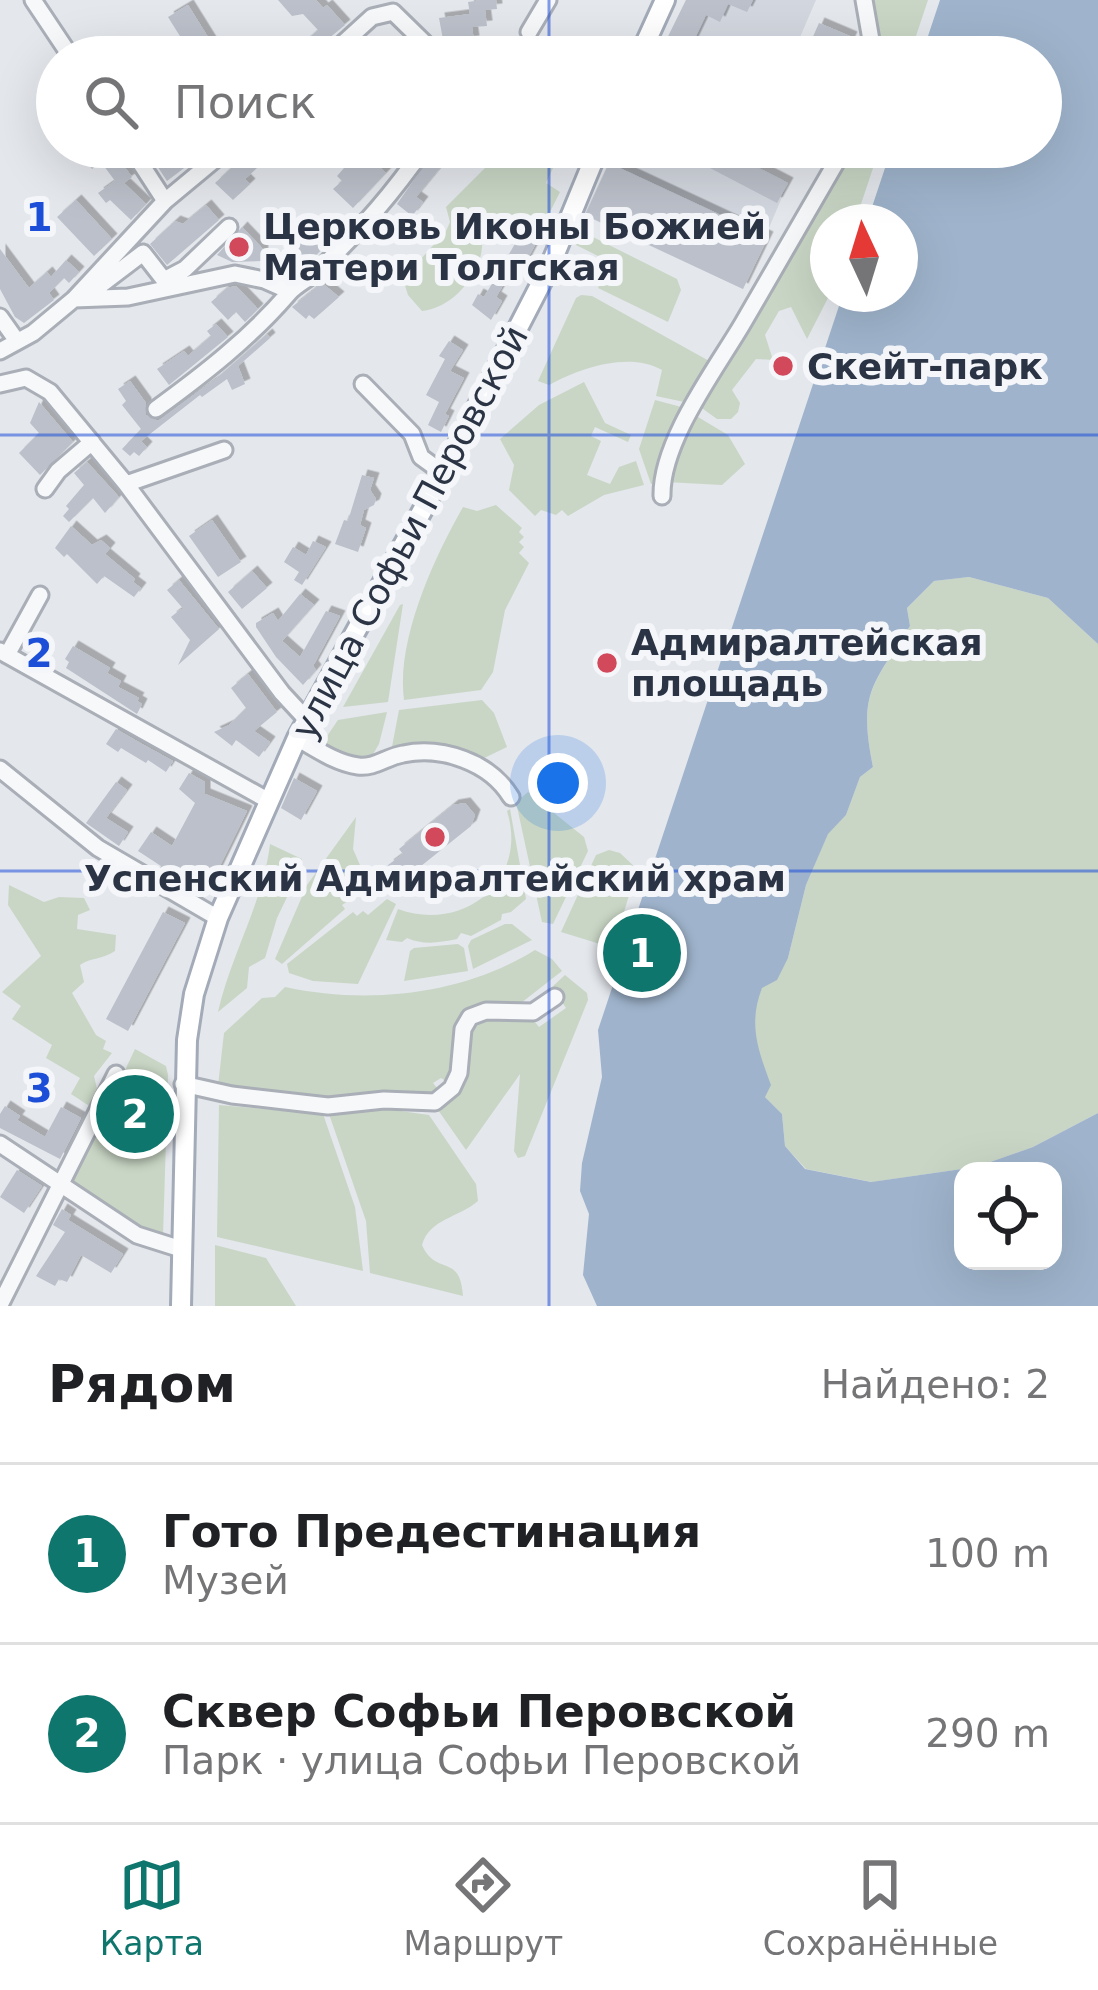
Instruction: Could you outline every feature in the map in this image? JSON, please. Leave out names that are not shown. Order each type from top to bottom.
[{"type":"main road","points":[[649,36],[665,0]]},
{"type":"main road","name":"улица Софьи Перовской","points":[[182,1306],[183,1084],[194,994],[218,917],[302,729],[550,266],[590,168]]},
{"type":"street","points":[[34,0],[57,36]]},
{"type":"street","points":[[529,32],[548,0]]},
{"type":"street","points":[[864,0],[870,36]]},
{"type":"street","points":[[351,36],[372,17],[393,12],[421,36]]},
{"type":"street","points":[[144,168],[165,201]]},
{"type":"street","points":[[78,299],[165,201],[205,168]]},
{"type":"street","points":[[156,409],[214,367],[280,307],[290,291],[306,283],[382,208],[410,168]]},
{"type":"street","points":[[662,496],[672,452],[708,379],[833,168]]},
{"type":"street","points":[[0,351],[143,254],[164,280],[184,269],[229,227]]},
{"type":"street","points":[[78,299],[128,297],[235,274],[290,291]]},
{"type":"street","points":[[0,316],[17,341]]},
{"type":"street","points":[[0,384],[26,378],[38,383],[92,442],[302,729],[338,760],[356,766],[375,765],[400,754],[450,756],[495,776],[511,797]]},
{"type":"street","points":[[363,384],[412,434],[422,457],[443,473]]},
{"type":"street","points":[[45,489],[92,442]]},
{"type":"street","points":[[126,484],[224,450]]},
{"type":"street","points":[[40,596],[4,653],[269,802]]},
{"type":"street","points":[[0,769],[98,848],[218,917]]},
{"type":"street","points":[[183,1084],[328,1106],[384,1100],[435,1102],[452,1088],[459,1073],[463,1029],[470,1017],[486,1011],[533,1012],[555,997]]},
{"type":"street","points":[[0,1306],[116,1074]]},
{"type":"street","points":[[0,1144],[137,1235],[182,1249]]},
{"type":"shaded area","points":[[686,0],[816,0],[800,36],[668,36]]},
{"type":"shaded area","points":[[606,168],[760,168],[788,183],[743,289],[584,215]]},
{"type":"green space","points":[[870,0],[928,0],[916,36],[876,36]]},
{"type":"green space","points":[[485,168],[553,168],[546,183],[560,192],[548,216],[521,226],[485,227],[480,258],[465,286],[450,300],[422,311],[408,295],[403,279],[446,231],[450,222],[446,207]]},
{"type":"green space","points":[[838,168],[873,168],[861,204],[817,204]]},
{"type":"green space","points":[[810,216],[810,312],[821,312],[807,339],[791,307],[779,311],[765,335],[773,360],[756,359],[732,390],[740,403],[738,412],[731,419],[717,419],[699,406]]},
{"type":"green space","points":[[581,231],[677,279],[681,290],[668,322],[598,288],[610,262],[576,245]]},
{"type":"green space","points":[[581,295],[592,296],[711,362],[689,403],[656,396],[662,370],[649,364],[620,362],[549,385],[538,381]]},
{"type":"green space","points":[[584,382],[605,423],[631,435],[628,442],[595,427],[591,436],[601,441],[587,475],[610,484],[619,467],[636,461],[644,485],[604,495],[568,516],[562,510],[556,515],[541,510],[535,516],[509,490],[514,465],[500,439],[539,405]]},
{"type":"green space","points":[[655,400],[689,409],[658,483],[651,484],[639,449]]},
{"type":"green space","points":[[693,414],[728,435],[745,464],[722,485],[666,482]]},
{"type":"green space","points":[[496,505],[522,528],[519,532],[524,537],[519,542],[524,547],[519,553],[529,563],[505,610],[493,672],[481,690],[404,700],[412,626],[440,550],[463,507],[477,511]]},
{"type":"green space","points":[[969,577],[1048,598],[1098,644],[1098,1113],[1033,1147],[990,1162],[954,1162],[954,1170],[872,1182],[806,1169],[785,1146],[782,1114],[765,1097],[754,1040],[754,1007],[762,987],[788,958],[806,885],[828,833],[846,815],[860,777],[873,767],[867,723],[872,692],[910,626],[907,608],[934,581]]},
{"type":"green space","points":[[400,605],[388,702],[343,707]]},
{"type":"green space","points":[[482,700],[494,713],[507,747],[478,761],[391,752],[399,710]]},
{"type":"green space","points":[[387,712],[369,761],[350,759],[321,745],[338,720]]},
{"type":"green space","points":[[528,792],[584,837],[588,851],[553,924],[542,922],[516,802]]},
{"type":"green space","points":[[510,809],[526,899],[471,936],[461,933],[457,939],[431,943],[386,940],[398,909],[446,914],[485,895],[508,859]]},
{"type":"green space","points":[[356,817],[353,849],[366,879],[348,893],[351,899],[342,905],[345,909],[282,964],[275,959],[307,885]]},
{"type":"green space","points":[[270,844],[302,859],[302,866],[277,918],[265,958],[249,967],[247,988],[218,1012],[261,887]]},
{"type":"green space","points":[[609,850],[620,853],[637,869],[613,948],[561,932],[596,855]]},
{"type":"green space","points":[[9,885],[44,902],[84,898],[90,910],[78,915],[77,929],[116,935],[115,951],[80,965],[84,982],[72,993],[96,1035],[106,1041],[103,1049],[112,1053],[94,1076],[98,1093],[94,1109],[71,1094],[80,1078],[46,1058],[52,1045],[12,1019],[21,1006],[2,992],[41,956],[8,905]]},
{"type":"green space","points":[[387,899],[396,904],[358,984],[313,981],[289,973],[287,964],[353,912],[368,915]]},
{"type":"green space","points":[[505,924],[532,940],[473,969],[471,940]]},
{"type":"green space","points":[[458,944],[464,948],[468,971],[404,981],[414,948]]},
{"type":"green space","points":[[535,950],[562,971],[521,1003],[478,1006],[465,1013],[449,1083],[441,1078],[433,1083],[437,1088],[428,1099],[324,1101],[218,1086],[224,1033],[262,998],[275,997],[285,987],[349,995],[414,992],[477,977]]},
{"type":"green space","points":[[565,975],[587,993],[588,1000],[525,1156],[518,1158],[514,1151],[520,1074],[466,1150],[438,1110],[460,1085],[469,1030],[484,1016],[530,1016],[539,1027],[566,1008],[552,987]]},
{"type":"green space","points":[[135,1049],[166,1066],[168,1075],[163,1236],[131,1225],[73,1181]]},
{"type":"green space","points":[[219,1105],[323,1114],[355,1207],[363,1271],[217,1237]]},
{"type":"green space","points":[[386,1109],[429,1115],[476,1184],[478,1201],[431,1229],[422,1245],[434,1260],[457,1274],[463,1296],[370,1273],[366,1221],[329,1114]]},
{"type":"green space","points":[[215,1245],[266,1258],[296,1306],[215,1306]]},
{"type":"water","points":[[940,0],[1098,0],[1098,644],[1048,598],[969,577],[934,581],[907,608],[910,626],[878,677],[868,706],[873,767],[860,777],[846,815],[828,834],[806,885],[788,958],[777,980],[762,988],[756,1037],[771,1085],[765,1097],[782,1114],[785,1146],[805,1169],[871,1182],[954,1170],[954,1270],[1062,1270],[1062,1162],[990,1162],[1033,1147],[1098,1113],[1098,1306],[597,1306],[583,1275],[589,1214],[580,1191],[602,1077],[598,1030],[837,312],[918,312],[918,204],[873,204],[885,168],[1062,168],[1062,36],[928,36]]},
{"type":"building","points":[[278,0],[316,0],[345,25],[332,36],[311,36],[318,30],[303,14],[292,16]]},
{"type":"building","points":[[496,0],[497,9],[485,10],[487,26],[472,27],[473,36],[442,36],[439,18],[470,14],[468,2]]},
{"type":"building","points":[[686,0],[753,0],[747,12],[728,4],[720,22],[706,15],[696,36],[668,36]]},
{"type":"building","points":[[188,5],[207,36],[180,36],[168,17]]},
{"type":"building","points":[[819,23],[850,36],[813,36]]},
{"type":"building","points":[[105,168],[125,168],[132,177],[124,183],[146,204],[131,220],[98,193],[115,181]]},
{"type":"building","points":[[158,168],[184,168],[167,181]]},
{"type":"building","points":[[231,168],[257,168],[245,179],[250,184],[233,200],[215,183]]},
{"type":"building","points":[[344,168],[380,168],[386,173],[353,208],[333,189],[342,181],[337,176]]},
{"type":"building","points":[[422,168],[440,168],[416,197],[423,202],[412,216],[397,204]]},
{"type":"building","points":[[607,168],[620,168],[768,237],[743,289],[585,215]]},
{"type":"building","points":[[710,168],[759,168],[788,183],[777,203]]},
{"type":"building","points":[[76,200],[112,239],[94,256],[57,217]]},
{"type":"building","points":[[206,205],[219,220],[167,265],[150,244],[175,221],[183,224]]},
{"type":"building","points":[[242,227],[263,249],[262,261],[232,262],[217,255]]},
{"type":"building","points":[[298,227],[323,248],[307,264],[283,244]]},
{"type":"building","points":[[520,235],[536,243],[513,286],[505,282],[496,297],[502,301],[491,320],[472,305],[478,294],[484,297]]},
{"type":"building","points":[[0,249],[29,288],[47,272],[51,277],[66,260],[79,272],[69,283],[64,278],[49,293],[54,300],[24,323],[15,317],[0,289]]},
{"type":"building","points":[[322,283],[339,297],[314,319],[309,315],[306,319],[292,307]]},
{"type":"building","points":[[236,286],[258,309],[245,322],[236,312],[228,320],[211,302]]},
{"type":"building","points":[[216,324],[228,337],[169,385],[157,369],[184,351],[188,356],[211,336],[207,331]]},
{"type":"building","points":[[267,334],[270,338],[238,366],[245,384],[232,390],[227,379],[200,395],[141,441],[147,447],[139,456],[122,449],[141,429],[122,405],[126,401],[118,389],[130,381],[146,403],[146,415],[158,421]]},
{"type":"building","points":[[449,341],[463,350],[450,371],[464,378],[441,432],[428,425],[439,402],[426,395]]},
{"type":"building","points":[[39,402],[73,442],[40,475],[19,453],[39,433],[30,423]]},
{"type":"building","points":[[87,462],[119,497],[105,513],[93,498],[69,522],[63,516],[69,509],[66,506],[84,485],[74,473]]},
{"type":"building","points":[[362,475],[374,478],[370,490],[376,499],[364,510],[360,525],[366,528],[358,552],[335,544],[344,520],[348,521]]},
{"type":"building","points":[[212,520],[241,562],[218,577],[189,536]]},
{"type":"building","points":[[71,526],[92,545],[101,540],[110,548],[105,554],[141,588],[134,597],[104,576],[97,584],[55,548]]},
{"type":"building","points":[[313,541],[326,547],[302,585],[294,580],[299,572],[284,562],[293,547],[306,555]]},
{"type":"building","points":[[252,571],[267,588],[242,609],[228,592]]},
{"type":"building","points":[[179,580],[219,629],[178,665],[190,640],[171,617],[181,609],[186,612],[167,590]]},
{"type":"building","points":[[300,594],[314,605],[282,641],[300,657],[326,611],[340,616],[313,666],[316,670],[303,685],[256,627],[273,613],[278,621]]},
{"type":"building","points":[[73,646],[110,668],[107,673],[121,681],[118,687],[139,698],[142,704],[137,714],[66,668],[69,662],[65,659]]},
{"type":"building","points":[[248,674],[277,712],[254,731],[270,742],[259,757],[236,740],[232,746],[214,732],[246,708],[231,688]]},
{"type":"building","points":[[116,729],[173,761],[166,772],[106,744]]},
{"type":"building","points":[[189,773],[205,782],[205,794],[247,811],[205,896],[159,870],[161,866],[138,851],[151,832],[172,846],[195,803],[179,789]]},
{"type":"building","points":[[294,778],[317,791],[301,820],[281,808]]},
{"type":"building","points":[[116,782],[127,790],[106,818],[128,832],[119,846],[86,823]]},
{"type":"building","name":"Успенский Адмиралтейский храм","points":[[465,803],[475,815],[471,826],[416,870],[412,865],[397,877],[388,865],[403,854],[399,849],[453,805]]},
{"type":"building","points":[[163,912],[185,923],[128,1031],[106,1019]]},
{"type":"building","points":[[5,1106],[20,1116],[17,1120],[45,1137],[61,1107],[81,1118],[60,1159],[0,1128]]},
{"type":"building","points":[[17,1170],[42,1186],[24,1213],[0,1197]]},
{"type":"building","points":[[62,1209],[71,1215],[68,1220],[123,1254],[111,1273],[81,1255],[67,1282],[59,1279],[55,1286],[36,1276],[65,1232],[53,1225]]},
{"type":"place","name":"Церковь Иконы Божией Матери Толгская","points":[[239,247]]},
{"type":"place","name":"Скейт-парк","points":[[783,366]]},
{"type":"place","name":"Адмиралтейская площадь","points":[[607,663]]},
{"type":"place","name":"Успенский Адмиралтейский храм","points":[[435,837]]},
{"type":"place","name":"Гото Предестинация","points":[[642,953]]},
{"type":"place","name":"Сквер Софьи Перовской","points":[[135,1114]]}]
